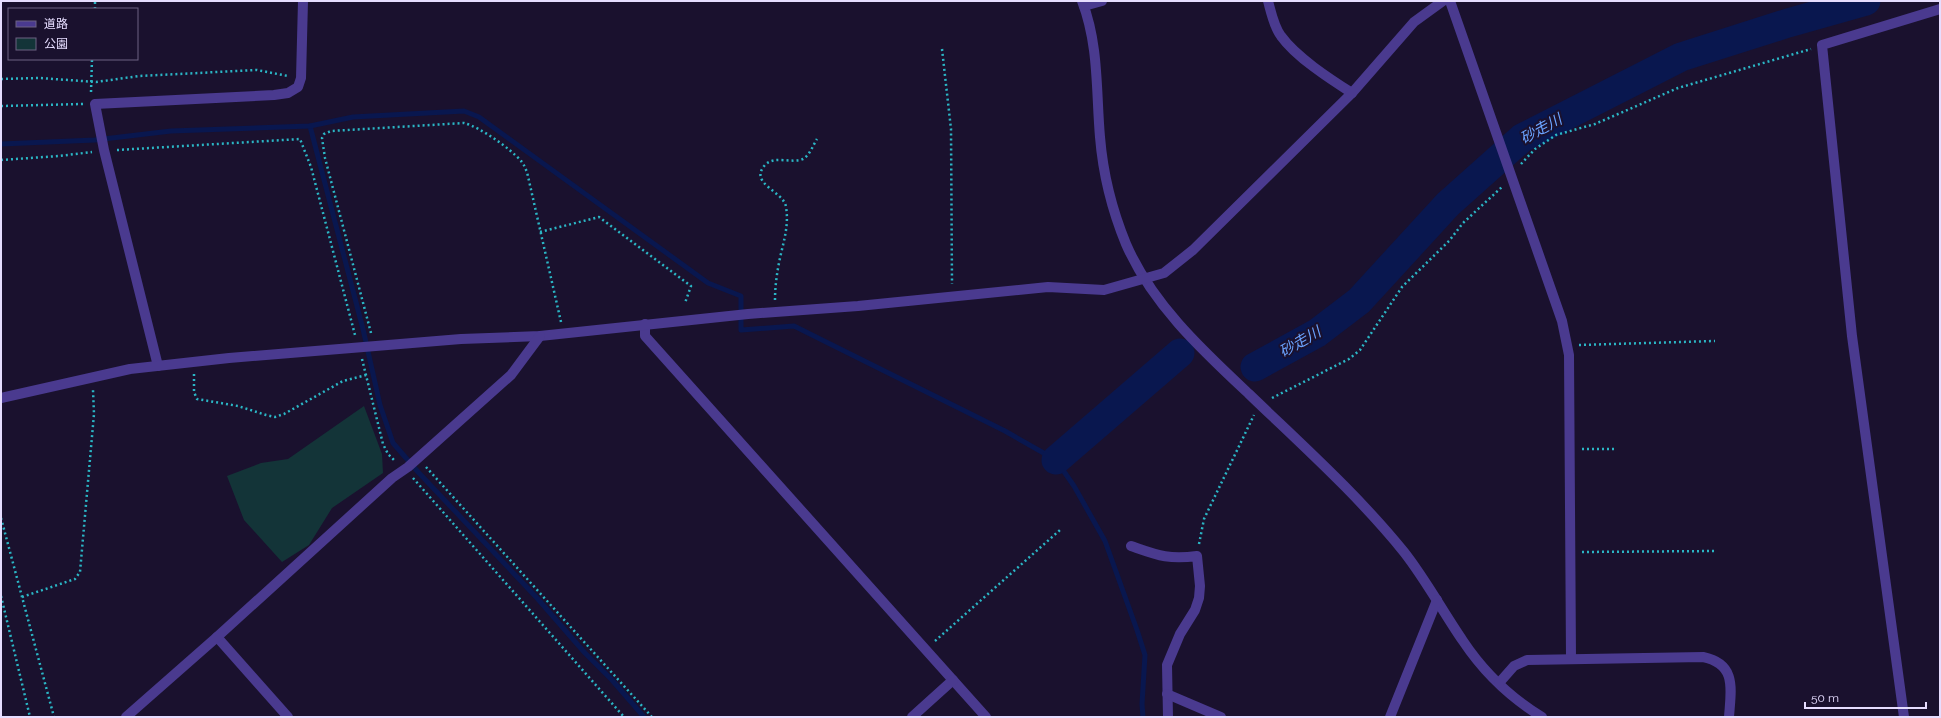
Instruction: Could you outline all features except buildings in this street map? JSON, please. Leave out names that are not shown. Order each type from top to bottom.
[{"type":"street","points":[[158,366],[93,104],[274,95],[288,93],[298,87],[300,78],[303,1]]},
{"type":"street","points":[[1102,1],[1083,4],[1096,64],[1100,138],[1104,175],[1113,208],[1126,243],[1144,279],[1195,342],[1337,479],[1384,530],[1404,553],[1479,663],[1516,698],[1542,717]]},
{"type":"street","points":[[1268,1],[1281,36],[1297,52],[1332,80],[1352,93]]},
{"type":"street","points":[[1,398],[130,369],[194,362],[462,339],[540,336],[748,314],[858,306],[1048,287],[1104,290],[1144,279],[1164,273],[1193,250],[1352,93],[1414,22],[1443,1]]},
{"type":"street","points":[[1450,1],[1562,321],[1569,355],[1571,658]]},
{"type":"street","points":[[1904,717],[1852,336],[1822,45],[1940,9]]},
{"type":"street","points":[[645,324],[645,336],[986,717]]},
{"type":"street","points":[[126,717],[217,637],[392,478],[414,462],[511,375],[540,336]]},
{"type":"street","points":[[1131,546],[1158,556],[1178,559],[1197,556],[1200,586],[1199,598],[1195,610],[1180,634],[1167,665],[1168,717]]},
{"type":"street","points":[[1390,717],[1437,600]]},
{"type":"street","points":[[217,637],[288,717]]},
{"type":"street","points":[[1499,683],[1514,666],[1523,660],[1703,657],[1712,659],[1727,670],[1730,676],[1729,717]]},
{"type":"street","points":[[912,717],[953,680]]},
{"type":"street","points":[[1167,694],[1221,717]]},
{"type":"path","points":[[1197,556],[1204,519],[1250,422],[1261,405],[1285,390],[1349,359],[1360,350],[1402,287],[1449,241],[1463,223],[1535,149],[1556,135],[1595,124],[1678,88],[1822,45]]},
{"type":"path","points":[[942,49],[951,129],[952,296]]},
{"type":"path","points":[[1,106],[93,104],[91,82],[92,60]]},
{"type":"path","points":[[1,79],[40,78],[96,82],[139,76],[257,70],[300,78]]},
{"type":"path","points":[[372,346],[370,328],[325,158],[322,138],[324,134],[331,131],[464,123],[471,125],[508,149],[522,162],[527,172],[558,305],[561,333]]},
{"type":"path","points":[[773,312],[777,272],[788,227],[787,208],[785,201],[762,183],[760,176],[765,164],[772,161],[803,159],[817,139]]},
{"type":"path","points":[[540,232],[599,218],[691,286],[685,303]]},
{"type":"path","points":[[1567,345],[1715,341]]},
{"type":"path","points":[[194,362],[194,392],[197,399],[238,406],[275,417],[284,414],[343,381],[366,375]]},
{"type":"path","points":[[22,597],[75,579],[80,572],[94,414],[93,392],[90,377]]},
{"type":"path","points":[[1570,449],[1617,449]]},
{"type":"path","points":[[414,462],[652,717]]},
{"type":"path","points":[[1,518],[54,717]]},
{"type":"path","points":[[925,650],[1060,530]]},
{"type":"path","points":[[1570,552],[1717,551]]},
{"type":"path","points":[[1,596],[30,717]]},
{"type":"green space","points":[[364,406],[382,454],[383,473],[332,508],[309,545],[282,562],[244,520],[227,476],[261,463],[288,459]]},
{"type":"waterway","name":"砂走川","points":[[1255,367],[1317,333],[1359,301],[1448,204],[1522,138],[1681,57],[1788,23],[1866,1]]},
{"type":"waterway","points":[[1,144],[95,140],[171,131],[310,126],[353,117],[464,111],[479,117],[708,283],[741,296],[741,330],[794,326],[1005,431],[1056,460],[1074,486],[1105,541],[1137,630],[1145,655],[1142,704],[1143,717]]},
{"type":"waterway","points":[[310,126],[363,329],[380,405],[393,443],[419,473],[537,598],[644,717]]},
{"type":"waterway","name":"砂走川","points":[[1056,460],[1180,353]]}]
